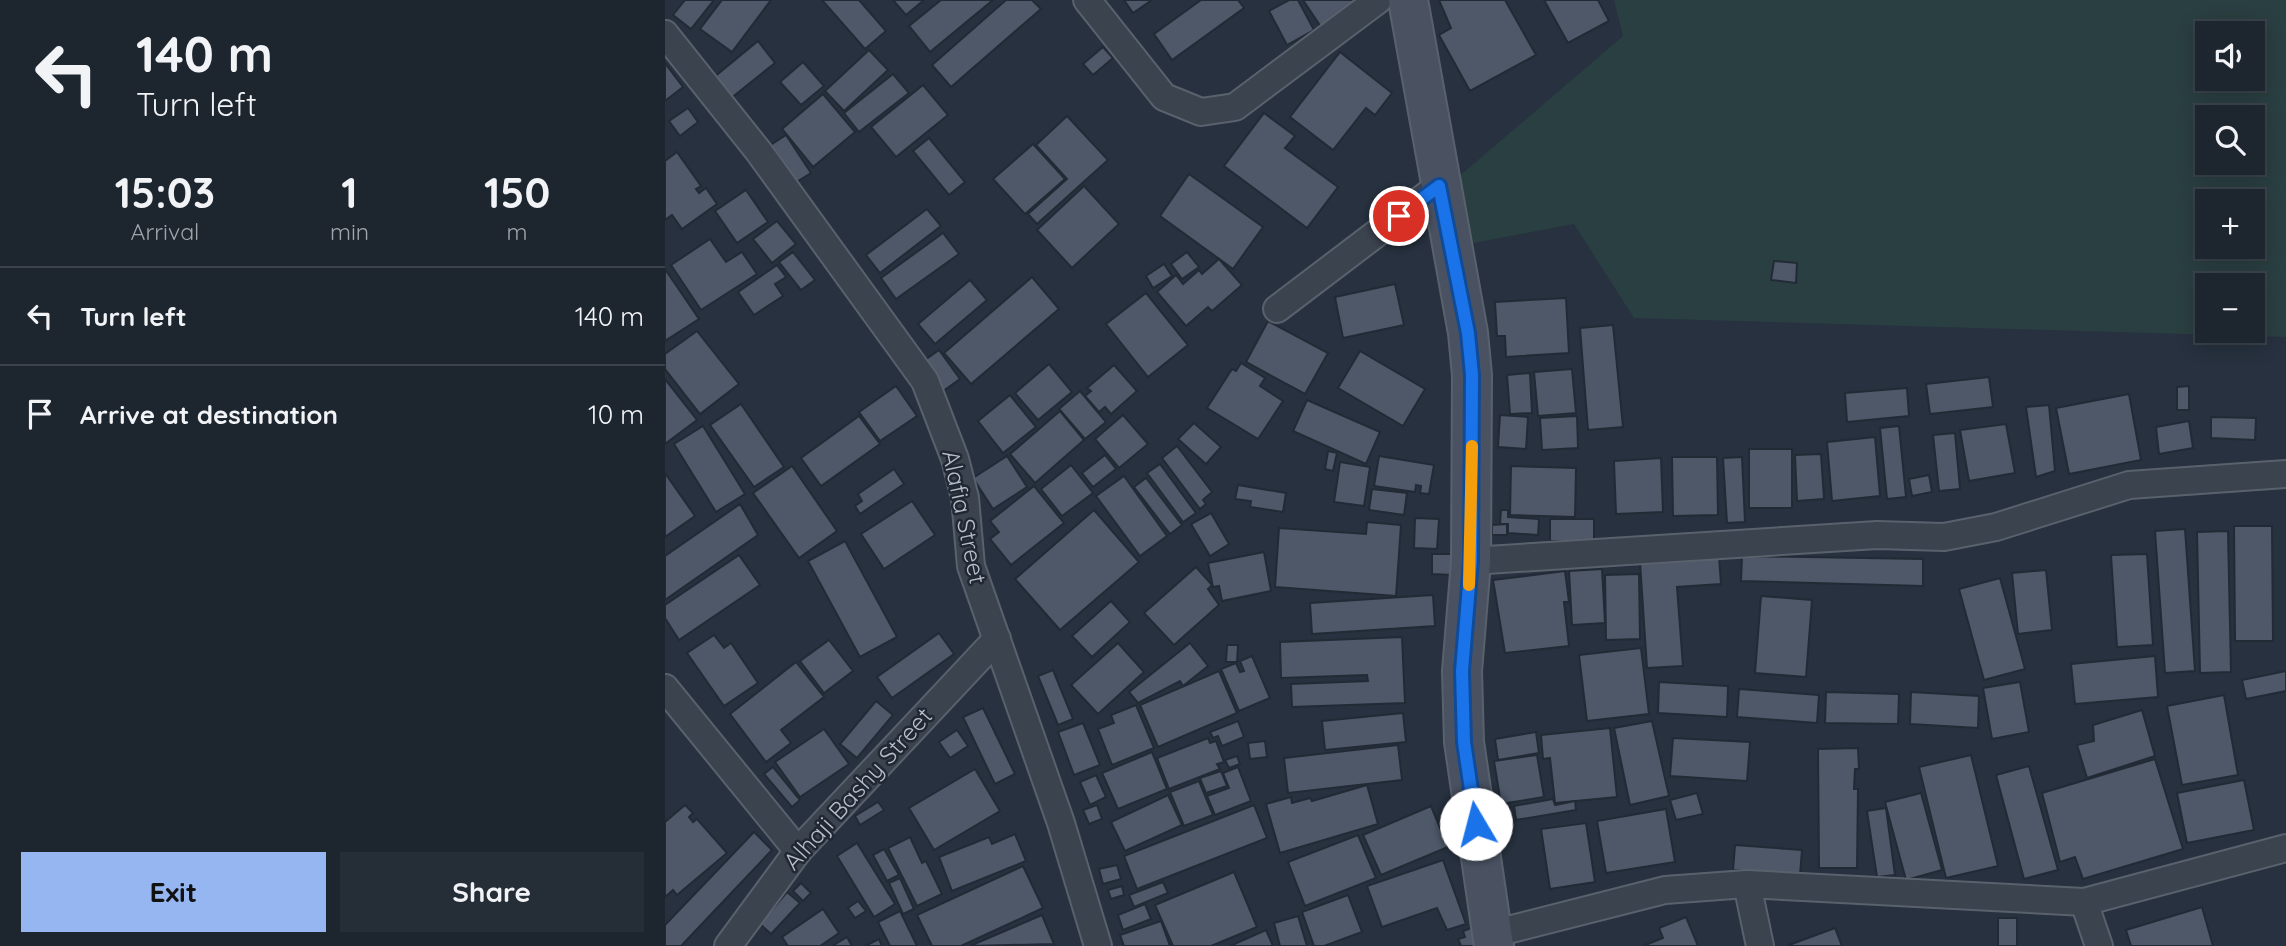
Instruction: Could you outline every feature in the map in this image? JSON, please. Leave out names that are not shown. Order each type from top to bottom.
[{"type":"street","points":[[1087,0],[1164,97],[1201,112],[1235,107],[1378,0]]},
{"type":"street","points":[[1408,0],[1439,186],[1468,333],[1472,375],[1471,561],[1462,671],[1464,742],[1493,940],[1665,890],[1747,884],[2084,902],[2286,848]]},
{"type":"street","name":"Alafia Street","points":[[665,34],[759,152],[925,381],[955,459],[965,498],[971,566],[1061,823],[1098,946]]},
{"type":"street","points":[[1277,309],[1439,186]]},
{"type":"street","points":[[1471,561],[1877,535],[1944,537],[1996,527],[2129,485],[2286,474]]},
{"type":"street","name":"Alhaji Bashy Street","points":[[728,946],[798,851],[997,639]]},
{"type":"street","points":[[665,688],[798,851]]},
{"type":"street","points":[[1747,884],[1760,946]]},
{"type":"street","points":[[2084,902],[2099,946]]},
{"type":"green space","points":[[1614,0],[2286,0],[2286,337],[2265,336],[2265,273],[2195,273],[2195,334],[1634,318],[1574,224],[1458,246],[1450,184],[1623,36]]},
{"type":"building","points":[[685,0],[714,0],[691,29],[673,15]]},
{"type":"building","points":[[722,0],[771,0],[732,52],[700,29]]},
{"type":"building","points":[[822,0],[859,0],[886,31],[865,49]]},
{"type":"building","points":[[893,0],[924,0],[906,15]]},
{"type":"building","points":[[941,0],[993,0],[930,52],[909,26]]},
{"type":"building","points":[[1006,0],[1032,0],[1041,9],[951,87],[932,65]]},
{"type":"building","points":[[1124,0],[1152,0],[1133,13]]},
{"type":"building","points":[[1201,0],[1238,0],[1244,8],[1172,60],[1154,34]]},
{"type":"building","points":[[1289,0],[1298,0],[1314,30],[1287,45],[1269,11]]},
{"type":"building","points":[[1303,0],[1361,0],[1321,27]]},
{"type":"building","points":[[1439,0],[1505,0],[1536,55],[1470,91],[1439,35],[1451,28]]},
{"type":"building","points":[[1544,0],[1598,0],[1609,21],[1568,43]]},
{"type":"building","points":[[758,41],[775,63],[730,99],[713,78]]},
{"type":"building","points":[[1103,47],[1113,58],[1093,75],[1083,64]]},
{"type":"building","points":[[869,50],[888,70],[844,111],[825,91]]},
{"type":"building","points":[[1340,52],[1392,93],[1375,115],[1366,108],[1333,150],[1290,117]]},
{"type":"building","points":[[803,62],[824,86],[801,105],[780,82]]},
{"type":"building","points":[[665,63],[683,87],[665,101]]},
{"type":"building","points":[[893,74],[909,93],[859,132],[844,113]]},
{"type":"building","points":[[923,85],[948,115],[896,157],[871,127]]},
{"type":"building","points":[[823,94],[855,132],[813,167],[782,129]]},
{"type":"building","points":[[688,108],[698,122],[680,136],[669,121]]},
{"type":"building","points":[[1264,113],[1295,136],[1285,148],[1338,187],[1307,228],[1224,166]]},
{"type":"building","points":[[1067,116],[1108,160],[1037,224],[1028,214],[1067,179],[1036,145]]},
{"type":"building","points":[[786,135],[811,173],[790,186],[766,148]]},
{"type":"building","points":[[929,138],[965,182],[949,195],[913,151]]},
{"type":"building","points":[[1033,144],[1065,179],[1025,214],[993,179]]},
{"type":"building","points":[[677,152],[701,186],[696,189],[699,193],[706,188],[717,204],[682,229],[672,215],[665,220],[665,161]]},
{"type":"building","points":[[1189,174],[1263,227],[1233,269],[1160,216]]},
{"type":"building","points":[[1084,186],[1119,224],[1072,268],[1037,230]]},
{"type":"building","points":[[746,190],[768,222],[737,243],[715,211]]},
{"type":"building","points":[[927,209],[941,226],[880,273],[866,255]]},
{"type":"building","points":[[777,221],[796,244],[772,263],[753,239]]},
{"type":"building","points":[[943,233],[959,254],[896,299],[881,278]]},
{"type":"building","points":[[710,239],[726,262],[742,252],[757,274],[701,310],[671,265]]},
{"type":"building","points":[[793,252],[815,280],[801,290],[779,262]]},
{"type":"building","points":[[1187,252],[1199,267],[1182,279],[1171,264]]},
{"type":"building","points":[[1219,259],[1242,285],[1212,311],[1208,307],[1186,326],[1157,292],[1176,275],[1183,284],[1199,270],[1202,274]]},
{"type":"building","points":[[1774,261],[1797,263],[1796,283],[1771,280]]},
{"type":"building","points":[[1164,264],[1172,276],[1153,288],[1146,276]]},
{"type":"building","points":[[777,265],[786,277],[775,284],[783,296],[754,315],[738,292]]},
{"type":"building","points":[[665,269],[699,319],[665,341]]},
{"type":"building","points":[[1032,277],[1059,309],[971,384],[944,353]]},
{"type":"building","points":[[970,280],[987,300],[935,344],[918,324]]},
{"type":"building","points":[[1395,284],[1404,325],[1343,338],[1335,297]]},
{"type":"building","points":[[1146,293],[1188,345],[1148,377],[1106,324]]},
{"type":"building","points":[[1566,298],[1569,353],[1506,357],[1505,336],[1497,336],[1495,302]]},
{"type":"building","points":[[1268,321],[1328,353],[1305,394],[1246,362]]},
{"type":"building","points":[[1613,325],[1623,427],[1588,430],[1580,328]]},
{"type":"building","points":[[697,331],[739,384],[700,414],[665,369],[665,354]]},
{"type":"building","points":[[939,350],[960,379],[939,394],[918,365]]},
{"type":"building","points":[[1360,351],[1425,389],[1403,426],[1338,388]]},
{"type":"building","points":[[1241,363],[1265,378],[1260,386],[1283,401],[1258,439],[1207,408],[1232,369],[1236,371]]},
{"type":"building","points":[[1049,364],[1072,392],[1038,420],[1015,393]]},
{"type":"building","points":[[1114,365],[1137,391],[1111,414],[1105,407],[1099,412],[1085,396],[1091,391],[1087,388]]},
{"type":"building","points":[[1572,369],[1576,413],[1538,416],[1534,372]]},
{"type":"building","points":[[1530,373],[1532,413],[1510,414],[1507,375]]},
{"type":"building","points":[[1989,377],[1993,407],[1930,414],[1926,384]]},
{"type":"building","points":[[665,379],[697,420],[665,444]]},
{"type":"building","points":[[896,386],[917,416],[880,441],[859,412]]},
{"type":"building","points":[[2189,386],[2189,410],[2177,410],[2177,387]]},
{"type":"building","points":[[1907,388],[1909,416],[1847,422],[1845,393]]},
{"type":"building","points":[[1080,391],[1106,422],[1085,439],[1059,409]]},
{"type":"building","points":[[2129,394],[2141,460],[2069,474],[2056,408]]},
{"type":"building","points":[[1010,395],[1036,427],[1003,453],[978,421]]},
{"type":"building","points":[[1307,400],[1380,432],[1366,464],[1293,431]]},
{"type":"building","points":[[741,404],[784,467],[754,487],[710,425]]},
{"type":"building","points":[[2049,405],[2055,471],[2036,477],[2026,407]]},
{"type":"building","points":[[1060,411],[1084,440],[1035,483],[1010,454]]},
{"type":"building","points":[[1123,415],[1148,444],[1119,468],[1095,439]]},
{"type":"building","points":[[1500,415],[1528,417],[1526,449],[1498,447]]},
{"type":"building","points":[[859,416],[880,444],[821,486],[801,458]]},
{"type":"building","points":[[1577,416],[1578,448],[1542,450],[1540,418]]},
{"type":"building","points":[[2211,417],[2256,418],[2255,440],[2211,438]]},
{"type":"building","points":[[2189,421],[2193,448],[2159,454],[2156,427]]},
{"type":"building","points":[[1194,423],[1221,447],[1206,464],[1178,439]]},
{"type":"building","points":[[2006,424],[2015,473],[1969,481],[1960,430]]},
{"type":"building","points":[[703,426],[745,494],[716,512],[674,444]]},
{"type":"building","points":[[1899,426],[1906,497],[1887,499],[1880,428]]},
{"type":"building","points":[[1955,433],[1960,489],[1939,491],[1933,435]]},
{"type":"building","points":[[1875,437],[1880,496],[1832,501],[1827,442]]},
{"type":"building","points":[[1177,446],[1212,492],[1203,500],[1206,504],[1200,509],[1162,458]]},
{"type":"building","points":[[1749,449],[1792,449],[1792,508],[1749,508]]},
{"type":"building","points":[[1328,451],[1337,453],[1333,471],[1325,469]]},
{"type":"building","points":[[1821,454],[1824,499],[1797,501],[1795,455]]},
{"type":"building","points":[[1105,455],[1116,469],[1093,487],[1082,473]]},
{"type":"building","points":[[1007,456],[1027,487],[993,509],[973,478]]},
{"type":"building","points":[[1379,456],[1434,465],[1429,494],[1420,493],[1421,486],[1416,485],[1415,492],[1374,486]]},
{"type":"building","points":[[1672,457],[1717,457],[1718,515],[1673,516]]},
{"type":"building","points":[[1742,457],[1745,522],[1727,523],[1723,458]]},
{"type":"building","points":[[1661,458],[1663,512],[1616,514],[1614,461]]},
{"type":"building","points":[[1340,462],[1370,467],[1364,506],[1334,502]]},
{"type":"building","points":[[1160,464],[1196,513],[1183,522],[1147,473]]},
{"type":"building","points":[[1071,465],[1093,493],[1062,516],[1041,489]]},
{"type":"building","points":[[792,466],[837,531],[799,558],[753,493]]},
{"type":"building","points":[[1511,466],[1576,468],[1575,517],[1510,515]]},
{"type":"building","points":[[894,469],[904,484],[860,514],[855,506],[862,501],[858,494]]},
{"type":"building","points":[[665,473],[695,516],[665,537]]},
{"type":"building","points":[[1929,475],[1932,492],[1912,496],[1909,479]]},
{"type":"building","points":[[1124,476],[1167,536],[1140,556],[1096,496]]},
{"type":"building","points":[[1146,478],[1182,525],[1170,534],[1134,487]]},
{"type":"building","points":[[1238,485],[1286,493],[1283,512],[1250,507],[1251,501],[1235,499]]},
{"type":"building","points":[[1034,486],[1064,523],[1011,565],[990,539],[999,532],[990,521]]},
{"type":"building","points":[[1372,489],[1407,493],[1404,515],[1369,510]]},
{"type":"building","points":[[912,501],[935,535],[884,569],[861,534]]},
{"type":"building","points":[[740,504],[758,535],[665,600],[665,556]]},
{"type":"building","points":[[1094,510],[1139,562],[1060,630],[1015,579]]},
{"type":"building","points":[[1501,510],[1508,510],[1508,517],[1539,519],[1538,535],[1508,533],[1508,524],[1500,524]]},
{"type":"building","points":[[1211,513],[1229,544],[1210,556],[1191,524]]},
{"type":"building","points":[[1415,518],[1439,519],[1437,549],[1414,548]]},
{"type":"building","points":[[1550,519],[1594,519],[1594,542],[1550,541]]},
{"type":"building","points":[[1367,522],[1401,525],[1396,596],[1275,587],[1279,528],[1366,534]]},
{"type":"building","points":[[1507,524],[1507,535],[1492,535],[1492,525]]},
{"type":"building","points":[[2234,526],[2272,526],[2273,641],[2235,641]]},
{"type":"building","points":[[2185,529],[2195,671],[2165,673],[2155,531]]},
{"type":"building","points":[[2228,531],[2231,672],[2200,673],[2197,532]]},
{"type":"building","points":[[845,541],[897,637],[860,657],[808,561]]},
{"type":"building","points":[[1264,552],[1271,591],[1222,601],[1219,586],[1213,587],[1208,563]]},
{"type":"building","points":[[1432,554],[1453,554],[1453,575],[1432,574]]},
{"type":"building","points":[[2147,554],[2153,645],[2117,647],[2111,555]]},
{"type":"building","points":[[739,555],[760,585],[679,640],[665,618],[665,605]]},
{"type":"building","points":[[1742,556],[1923,559],[1923,586],[1741,581]]},
{"type":"building","points":[[1719,557],[1721,584],[1677,587],[1683,666],[1647,668],[1640,562]]},
{"type":"building","points":[[1196,567],[1212,585],[1208,589],[1219,605],[1174,645],[1144,613]]},
{"type":"building","points":[[1602,569],[1605,623],[1572,625],[1569,571]]},
{"type":"building","points":[[2046,570],[2052,630],[2018,634],[2012,573]]},
{"type":"building","points":[[1565,571],[1569,602],[1564,602],[1569,646],[1505,653],[1493,580]]},
{"type":"building","points":[[1639,574],[1640,639],[1606,640],[1605,575]]},
{"type":"building","points":[[2000,578],[2025,669],[1984,680],[1959,589]]},
{"type":"building","points":[[1433,595],[1435,626],[1312,634],[1310,603]]},
{"type":"building","points":[[1761,596],[1812,600],[1806,677],[1755,673]]},
{"type":"building","points":[[1111,601],[1130,622],[1092,657],[1072,636]]},
{"type":"building","points":[[939,633],[954,654],[892,698],[877,677]]},
{"type":"building","points":[[714,635],[724,648],[731,643],[758,683],[724,706],[687,653]]},
{"type":"building","points":[[1402,637],[1405,703],[1292,707],[1291,684],[1368,681],[1367,675],[1281,678],[1280,642]]},
{"type":"building","points":[[829,640],[853,671],[824,693],[800,661]]},
{"type":"building","points":[[1118,643],[1144,672],[1098,714],[1071,685]]},
{"type":"building","points":[[1190,643],[1208,666],[1183,686],[1180,681],[1138,703],[1129,692]]},
{"type":"building","points":[[1227,645],[1238,645],[1237,662],[1226,662]]},
{"type":"building","points":[[1641,648],[1649,714],[1587,721],[1579,655]]},
{"type":"building","points":[[1252,656],[1270,698],[1239,711],[1221,669],[1236,663],[1240,672],[1244,671],[1240,661]]},
{"type":"building","points":[[2155,656],[2158,697],[2075,704],[2071,664]]},
{"type":"building","points":[[796,662],[824,697],[781,730],[791,743],[766,762],[730,714]]},
{"type":"building","points":[[1053,670],[1073,719],[1058,725],[1038,676]]},
{"type":"building","points":[[1219,671],[1237,713],[1158,747],[1140,705]]},
{"type":"building","points":[[2286,671],[2286,691],[2246,699],[2242,680]]},
{"type":"building","points":[[1659,682],[1728,686],[1727,717],[1658,713]]},
{"type":"building","points":[[2020,682],[2029,732],[1992,739],[1983,688]]},
{"type":"building","points":[[1739,689],[1819,695],[1817,723],[1737,717]]},
{"type":"building","points":[[1826,692],[1899,694],[1898,724],[1825,723]]},
{"type":"building","points":[[1911,692],[1979,696],[1978,728],[1910,724]]},
{"type":"building","points":[[2224,695],[2238,775],[2182,785],[2167,706]]},
{"type":"building","points":[[876,701],[893,715],[857,758],[840,744]]},
{"type":"building","points":[[1136,705],[1154,748],[1112,765],[1098,729],[1114,723],[1111,715]]},
{"type":"building","points":[[983,708],[1015,774],[995,784],[963,717]]},
{"type":"building","points":[[2142,710],[2155,756],[2087,778],[2077,745],[2094,741],[2093,725]]},
{"type":"building","points":[[1403,713],[1406,742],[1325,750],[1322,721]]},
{"type":"building","points":[[1238,721],[1244,737],[1222,746],[1218,736],[1213,738],[1210,732]]},
{"type":"building","points":[[1652,721],[1669,796],[1630,805],[1614,728]]},
{"type":"building","points":[[1083,723],[1100,765],[1074,775],[1058,732]]},
{"type":"building","points":[[1610,728],[1617,797],[1555,803],[1550,758],[1543,759],[1541,735]]},
{"type":"building","points":[[824,729],[849,764],[800,797],[775,762]]},
{"type":"building","points":[[957,730],[968,746],[950,758],[939,742]]},
{"type":"building","points":[[1536,732],[1539,753],[1498,760],[1495,739]]},
{"type":"building","points":[[1208,738],[1210,743],[1216,741],[1224,762],[1217,764],[1220,769],[1169,789],[1157,758]]},
{"type":"building","points":[[1673,738],[1750,742],[1747,781],[1670,776]]},
{"type":"building","points":[[1265,741],[1267,757],[1250,759],[1248,743]]},
{"type":"building","points":[[1398,745],[1402,780],[1288,793],[1284,758]]},
{"type":"building","points":[[1858,748],[1859,769],[1855,769],[1854,789],[1858,789],[1857,868],[1819,868],[1818,749]]},
{"type":"building","points":[[1152,752],[1167,789],[1118,809],[1102,773]]},
{"type":"building","points":[[1537,755],[1544,797],[1501,804],[1494,761]]},
{"type":"building","points":[[1971,755],[1998,866],[1946,878],[1919,767]]},
{"type":"building","points":[[1237,756],[1240,764],[1229,768],[1225,760]]},
{"type":"building","points":[[2155,759],[2183,849],[2083,879],[2075,857],[2060,862],[2042,793]]},
{"type":"building","points":[[2029,766],[2058,870],[2024,879],[1996,775]]},
{"type":"building","points":[[773,767],[800,800],[792,807],[764,774]]},
{"type":"building","points":[[1238,767],[1251,801],[1215,815],[1207,796],[1229,788],[1223,773]]},
{"type":"building","points":[[975,769],[1000,811],[934,850],[909,808]]},
{"type":"building","points":[[1221,771],[1227,786],[1206,793],[1200,778]]},
{"type":"building","points":[[1096,775],[1106,797],[1090,805],[1080,782]]},
{"type":"building","points":[[2244,780],[2254,830],[2187,843],[2177,793]]},
{"type":"building","points":[[1199,781],[1213,815],[1184,826],[1170,792]]},
{"type":"building","points":[[1367,785],[1378,824],[1280,853],[1266,804],[1291,797],[1292,803],[1310,798],[1312,801]]},
{"type":"building","points":[[1697,793],[1703,814],[1676,820],[1670,800]]},
{"type":"building","points":[[1921,793],[1942,870],[1906,880],[1885,802]]},
{"type":"building","points":[[1168,795],[1182,825],[1125,851],[1111,822]]},
{"type":"building","points":[[1553,799],[1555,805],[1575,801],[1576,810],[1516,820],[1514,806]]},
{"type":"building","points":[[878,802],[884,810],[860,825],[855,816]]},
{"type":"building","points":[[685,805],[693,813],[689,817],[693,822],[697,819],[727,853],[677,895],[673,890],[665,897],[665,822]]},
{"type":"building","points":[[1097,805],[1102,819],[1089,824],[1083,810]]},
{"type":"building","points":[[1254,805],[1267,838],[1137,889],[1124,856]]},
{"type":"building","points":[[1431,806],[1448,847],[1381,875],[1363,835]]},
{"type":"building","points":[[1886,808],[1895,875],[1877,877],[1867,811]]},
{"type":"building","points":[[1666,809],[1675,862],[1606,873],[1597,821]]},
{"type":"building","points":[[1586,823],[1595,882],[1550,889],[1541,829]]},
{"type":"building","points":[[754,832],[772,850],[681,946],[665,946],[665,925]]},
{"type":"building","points":[[1015,834],[1026,861],[952,891],[939,857],[989,837],[992,844]]},
{"type":"building","points":[[1358,835],[1376,878],[1305,906],[1288,862]]},
{"type":"building","points":[[910,837],[922,863],[926,861],[942,894],[917,906],[888,848]]},
{"type":"building","points":[[857,843],[895,904],[874,917],[837,856]]},
{"type":"building","points":[[1735,845],[1802,850],[1800,875],[1733,870]]},
{"type":"building","points":[[884,849],[899,875],[887,881],[873,855]]},
{"type":"building","points":[[1443,860],[1466,924],[1447,930],[1437,908],[1382,927],[1367,886]]},
{"type":"building","points":[[1117,865],[1121,879],[1103,884],[1099,869]]},
{"type":"building","points":[[1023,866],[1043,908],[961,946],[932,946],[917,915]]},
{"type":"building","points":[[1234,872],[1257,927],[1211,946],[1173,946],[1155,905]]},
{"type":"building","points":[[900,878],[914,909],[903,914],[889,883]]},
{"type":"building","points":[[1163,882],[1168,893],[1134,907],[1129,895]]},
{"type":"building","points":[[801,883],[811,893],[803,901],[793,891]]},
{"type":"building","points":[[1122,886],[1124,895],[1111,899],[1108,890]]},
{"type":"building","points":[[787,892],[800,903],[771,934],[760,924]]},
{"type":"building","points":[[1348,895],[1362,932],[1324,946],[1314,946],[1302,912]]},
{"type":"building","points":[[858,901],[866,911],[855,918],[848,908]]},
{"type":"building","points":[[1145,904],[1151,919],[1123,930],[1118,915]]},
{"type":"building","points":[[2202,907],[2213,946],[2131,946],[2126,930]]},
{"type":"building","points":[[823,909],[839,933],[820,946],[788,946],[782,937]]},
{"type":"building","points":[[900,911],[917,946],[890,946],[878,922]]},
{"type":"building","points":[[1042,915],[1054,944],[970,946]]},
{"type":"building","points":[[1298,916],[1307,946],[1280,946],[1274,923]]},
{"type":"building","points":[[1686,917],[1698,946],[1643,946],[1663,938],[1659,928]]},
{"type":"building","points":[[1998,918],[2017,918],[2017,946],[1998,946]]},
{"type":"building","points":[[1161,921],[1170,946],[1124,946],[1120,935]]},
{"type":"building","points":[[1480,925],[1488,946],[1461,946],[1458,939],[1465,937],[1463,931]]},
{"type":"building","points":[[1835,928],[1842,946],[1789,946],[1789,945]]},
{"type":"building","points":[[1266,930],[1273,946],[1230,946]]},
{"type":"building","points":[[847,937],[852,946],[832,946]]},
{"type":"building","points":[[879,939],[882,946],[865,946]]},
{"type":"slow traffic","points":[[1469,585],[1472,446]]},
{"type":"route","points":[[1399,216],[1439,186],[1468,333],[1472,375],[1471,561],[1462,671],[1464,742],[1476,824]]}]
